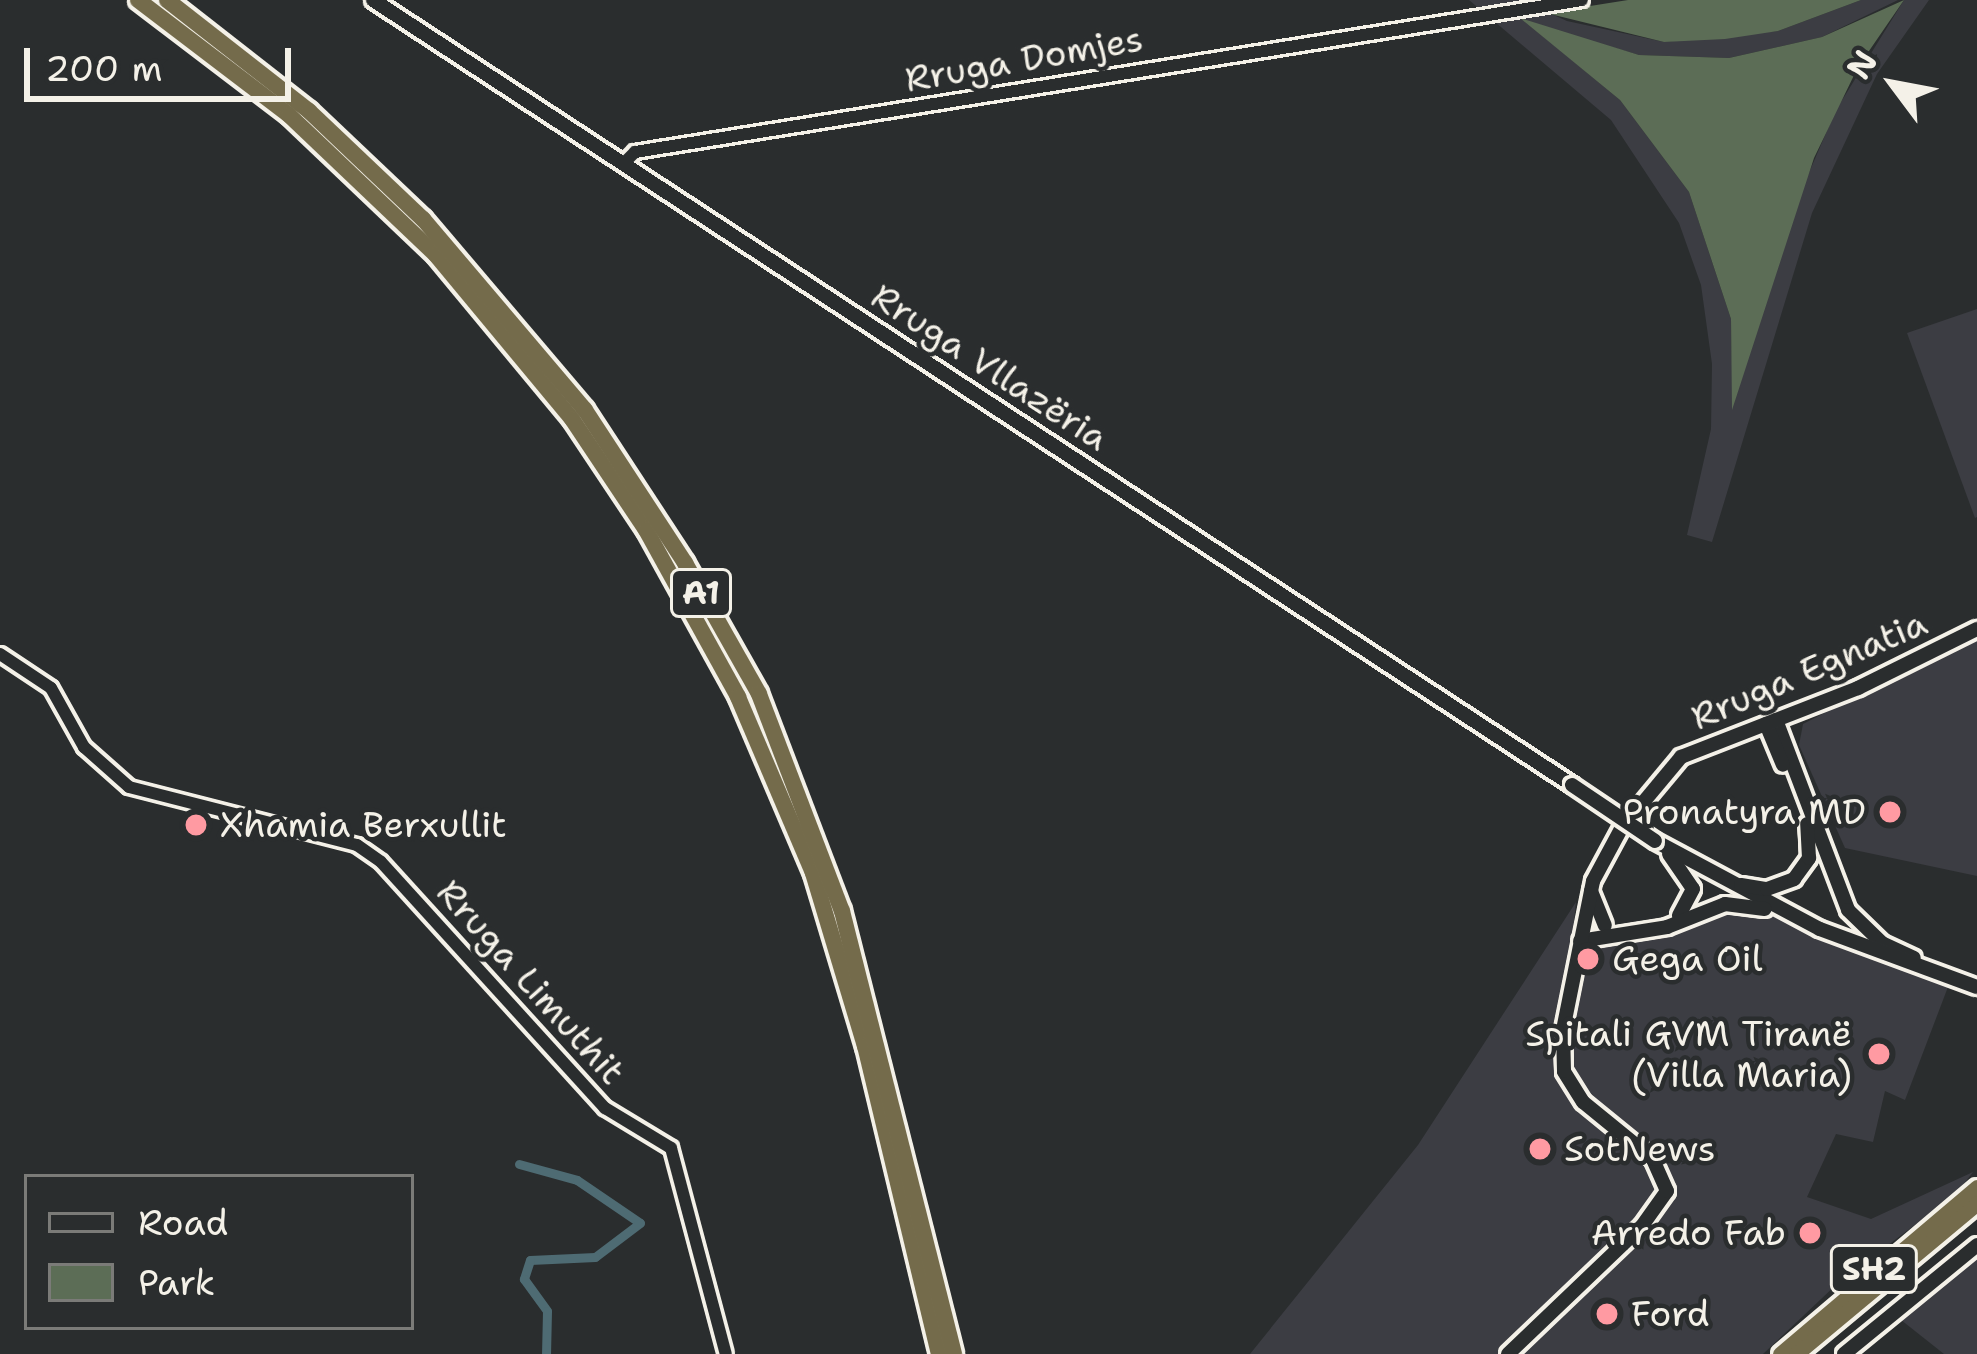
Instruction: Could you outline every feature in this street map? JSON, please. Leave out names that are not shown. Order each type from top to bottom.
[{"type":"highway","name":"A1","points":[[138,0],[289,115],[436,255],[572,419],[646,530],[738,697],[814,873],[866,1046],[938,1354]]},
{"type":"highway","name":"A1","points":[[167,0],[281,87],[423,219],[585,410],[660,522],[759,694],[790,769],[857,957],[958,1354]]},
{"type":"highway","name":"SH2","points":[[1780,1354],[1977,1187]]},
{"type":"highway","name":"SH2","points":[[1796,1354],[1977,1203]]},
{"type":"main road","name":"Rruga Vllazëria","points":[[373,0],[1659,843],[1790,915]]},
{"type":"main road","name":"Rruga Egnatia","points":[[1508,1354],[1642,1226],[1667,1191],[1653,1159],[1582,1102],[1564,1071],[1563,1030],[1591,889],[1659,776],[1690,752],[1802,710],[1977,629]]},
{"type":"main road","points":[[1725,880],[1779,886],[1809,858],[1810,833],[1782,750],[1802,710]]},
{"type":"main road","points":[[1771,722],[1848,910],[1882,943],[1943,976]]},
{"type":"main road","points":[[1738,735],[1782,750]]},
{"type":"main road","points":[[1580,941],[1609,929],[1637,928],[1688,907],[1691,884],[1659,843]]},
{"type":"main road","points":[[1591,889],[1609,929]]},
{"type":"main road","points":[[1583,923],[1609,929],[1667,927],[1725,904],[1790,915],[1977,987]]},
{"type":"main road","points":[[1844,1354],[1977,1245]]},
{"type":"street","name":"Rruga Domjes","points":[[623,164],[635,152],[1582,0]]},
{"type":"street","name":"Rruga Limuthit","points":[[0,654],[51,688],[84,747],[129,787],[357,845],[604,1108],[670,1148],[726,1354]]},
{"type":"shaded area","points":[[1469,0],[1520,0],[1567,21],[1664,42],[1778,31],[1861,0],[1898,0],[1822,37],[1729,58],[1639,55],[1526,22],[1620,100],[1689,192],[1731,319],[1733,404],[1792,212],[1836,110],[1904,0],[1929,0],[1877,74],[1812,213],[1712,542],[1687,535],[1711,429],[1712,364],[1701,285],[1679,223],[1611,120]]},
{"type":"shaded area","points":[[1977,309],[1977,517],[1975,518],[1907,333]]},
{"type":"shaded area","points":[[1977,634],[1977,876],[1845,848],[1799,745],[1803,724]]},
{"type":"shaded area","points":[[1576,902],[1572,941],[1749,905],[1951,979],[1905,1100],[1885,1091],[1873,1142],[1836,1134],[1807,1197],[1871,1219],[1973,1172],[1956,1194],[1839,1282],[1763,1354],[1250,1354],[1418,1145]]},
{"type":"shaded area","points":[[1977,1259],[1977,1354],[1944,1354],[1896,1316]]},
{"type":"green space","points":[[1628,0],[1861,0],[1778,31],[1664,42],[1546,13]]},
{"type":"green space","points":[[1904,0],[1858,67],[1814,158],[1732,410],[1731,319],[1689,192],[1620,100],[1520,18],[1639,55],[1729,58],[1822,37]]},
{"type":"waterway","points":[[519,1164],[577,1180],[640,1223],[595,1257],[530,1260],[524,1279],[547,1311],[546,1354]]},
{"type":"place","name":"Pronatyra MD","points":[[1890,812]]},
{"type":"place","name":"Xhamia Berxullit","points":[[196,825]]},
{"type":"place","name":"Gega Oil","points":[[1588,959]]},
{"type":"place","name":"Spitali GVM Tiranë (Villa Maria)","points":[[1879,1054]]},
{"type":"place","name":"SotNews","points":[[1540,1149]]},
{"type":"place","name":"Arredo Fab","points":[[1810,1233]]},
{"type":"place","name":"Ford","points":[[1607,1314]]}]
